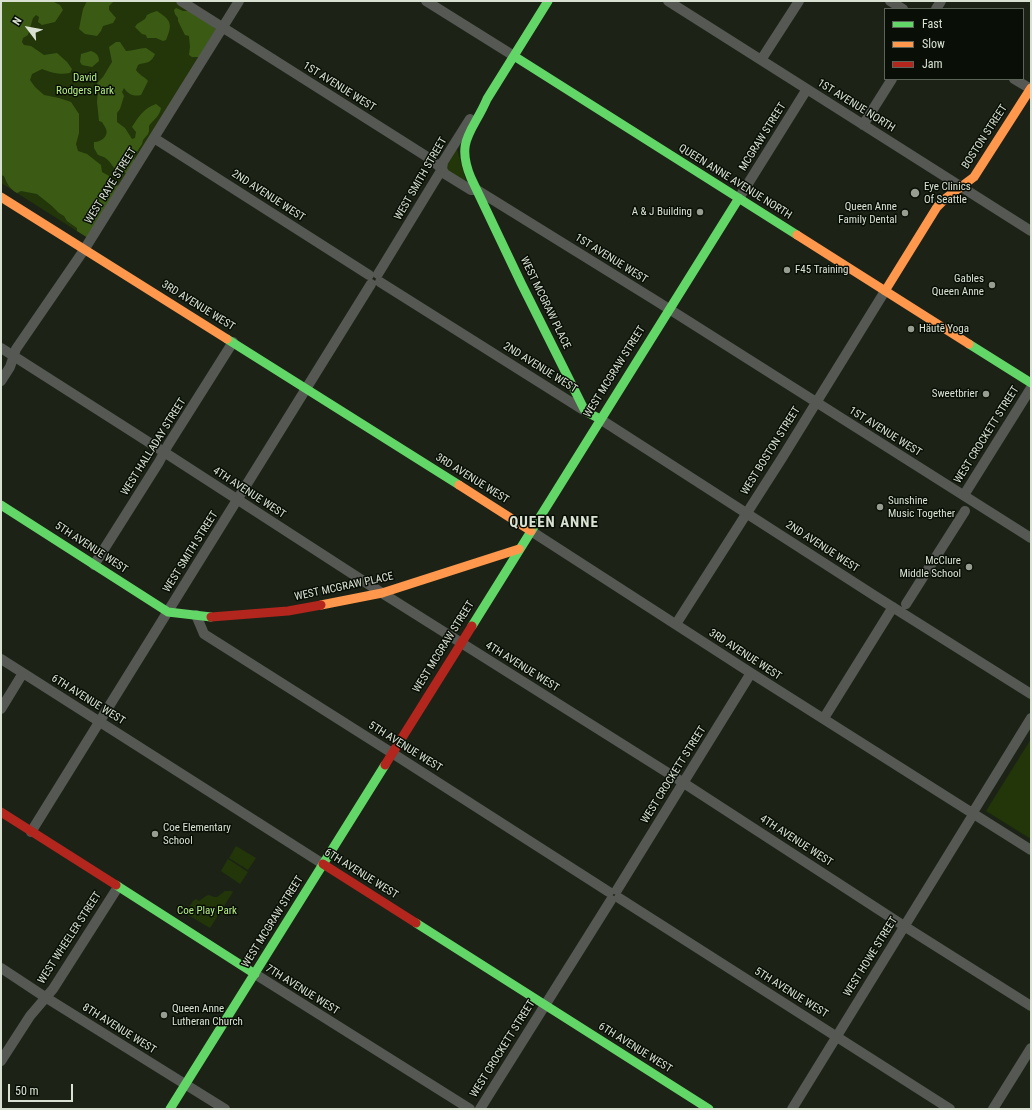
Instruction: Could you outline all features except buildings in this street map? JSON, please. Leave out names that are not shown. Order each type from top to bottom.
[{"type":"street","name":"1ST AVENUE WEST","points":[[181,1],[429,158],[442,169],[445,174],[471,190],[478,190],[1031,538]]},
{"type":"street","name":"WEST RAYE STREET","points":[[1,381],[10,366],[16,349],[84,250],[239,1]]},
{"type":"street","name":"QUEEN ANNE AVENUE NORTH","points":[[426,1],[1031,383]]},
{"type":"street","name":"WEST SMITH STREET","points":[[478,190],[469,174],[465,161],[464,149],[467,137],[487,99],[548,1]]},
{"type":"street","name":"1ST AVENUE NORTH","points":[[668,1],[1031,232]]},
{"type":"street","points":[[762,60],[799,1]]},
{"type":"street","points":[[890,1],[901,8]]},
{"type":"street","points":[[863,125],[891,80]]},
{"type":"street","points":[[1016,80],[1031,89]]},
{"type":"street","name":"MCGRAW STREET","points":[[738,198],[807,89]]},
{"type":"street","name":"BOSTON STREET","points":[[885,291],[937,207],[946,196],[969,182],[978,172],[1031,89]]},
{"type":"street","name":"WEST SMITH STREET","points":[[31,832],[442,169],[442,162],[475,110],[487,99]]},
{"type":"street","name":"2ND AVENUE WEST","points":[[154,138],[374,279],[585,411]]},
{"type":"street","name":"WEST MCGRAW PLACE","points":[[478,190],[503,246],[585,411]]},
{"type":"street","name":"3RD AVENUE WEST","points":[[1,197],[307,388],[676,624],[751,674],[824,718],[1031,850]]},
{"type":"street","name":"WEST MCGRAW STREET","points":[[170,1109],[738,198]]},
{"type":"street","name":"WEST BOSTON STREET","points":[[676,624],[885,291]]},
{"type":"street","name":"WEST HALLADAY STREET","points":[[94,564],[234,342]]},
{"type":"street","name":"4TH AVENUE WEST","points":[[1,348],[382,593],[683,783],[1031,1006]]},
{"type":"street","name":"WEST CROCKETT STREET","points":[[964,496],[1031,388]]},
{"type":"street","points":[[585,411],[600,419]]},
{"type":"street","name":"2ND AVENUE WEST","points":[[600,419],[1031,694]]},
{"type":"street","name":"5TH AVENUE WEST","points":[[1,505],[168,612]]},
{"type":"street","points":[[906,604],[965,511]]},
{"type":"street","name":"WEST MCGRAW PLACE","points":[[168,612],[209,616],[288,611],[382,593],[519,549]]},
{"type":"street","points":[[824,718],[893,607]]},
{"type":"street","name":"5TH AVENUE WEST","points":[[196,615],[204,634],[950,1109]]},
{"type":"street","name":"6TH AVENUE WEST","points":[[1,659],[709,1109]]},
{"type":"street","points":[[1,709],[23,673]]},
{"type":"street","name":"WEST CROCKETT STREET","points":[[480,1109],[751,674]]},
{"type":"street","name":"WEST HOWE STREET","points":[[792,1109],[1031,718]]},
{"type":"street","name":"7TH AVENUE WEST","points":[[1,812],[470,1109]]},
{"type":"street","name":"WEST WHEELER STREET","points":[[1,1061],[30,1016],[53,989],[118,887]]},
{"type":"street","name":"8TH AVENUE WEST","points":[[1,968],[225,1109]]},
{"type":"street","points":[[993,1109],[1031,1048]]},
{"type":"green space","name":"David Rodgers Park","points":[[1,1],[174,1],[216,29],[88,238],[1,183]]},
{"type":"green space","points":[[1,1],[52,1],[60,5],[63,10],[55,22],[42,25],[38,22],[39,17],[36,15],[33,18],[28,35],[23,38],[22,42],[24,45],[31,46],[44,55],[57,53],[72,69],[70,73],[63,74],[53,73],[42,69],[32,74],[30,80],[44,95],[71,102],[79,114],[79,133],[76,144],[78,151],[87,154],[101,165],[102,172],[109,176],[119,187],[88,238],[77,231],[77,228],[37,194],[21,191],[17,193],[12,190],[4,176],[1,175]]},
{"type":"green space","points":[[87,1],[114,1],[109,6],[109,10],[116,18],[113,23],[103,26],[97,36],[85,34],[79,29],[83,9]]},
{"type":"green space","points":[[176,8],[183,11],[190,11],[216,29],[199,57],[192,57],[189,55],[189,36],[185,35],[178,21],[174,10]]},
{"type":"green space","points":[[157,11],[168,20],[170,26],[166,40],[163,41],[156,38],[147,38],[146,35],[142,34],[135,27],[145,19],[147,15]]},
{"type":"green space","points":[[116,42],[120,42],[126,51],[146,48],[155,54],[150,61],[138,65],[136,70],[148,81],[141,95],[136,96],[131,94],[124,88],[122,92],[124,96],[120,109],[117,113],[117,122],[125,128],[132,139],[135,138],[136,132],[132,127],[142,113],[156,104],[161,108],[158,116],[149,126],[148,134],[136,153],[134,163],[128,173],[123,173],[116,170],[107,159],[98,155],[94,148],[94,142],[104,138],[107,132],[102,122],[99,121],[97,83],[103,77],[112,62],[109,47]]},
{"type":"green space","points":[[91,51],[97,54],[99,61],[92,67],[82,65],[80,62],[81,54]]},
{"type":"green space","points":[[455,148],[457,149],[466,181],[446,171],[445,165]]},
{"type":"green space","points":[[1031,739],[1031,839],[986,811]]},
{"type":"green space","points":[[236,846],[256,858],[248,870],[229,858]]},
{"type":"green space","points":[[228,859],[248,872],[240,884],[221,871]]},
{"type":"green space","name":"Coe Play Park","points":[[225,891],[233,892],[210,928],[185,913],[196,899],[199,901],[209,895],[217,897]]},
{"type":"traffic: fast","points":[[548,1],[487,99],[468,137],[465,145],[465,154],[471,178],[521,283],[585,411],[600,419]]},
{"type":"traffic: fast","points":[[514,56],[797,235]]},
{"type":"traffic: fast","points":[[472,626],[739,198]]},
{"type":"traffic: fast","points":[[227,339],[459,485]]},
{"type":"traffic: fast","points":[[969,344],[1031,383]]},
{"type":"traffic: fast","points":[[1,505],[168,612],[211,617]]},
{"type":"traffic: fast","points":[[170,1109],[385,765]]},
{"type":"traffic: fast","points":[[116,885],[255,974]]},
{"type":"traffic: fast","points":[[416,923],[709,1109]]},
{"type":"traffic: slow","points":[[885,291],[937,207],[946,198],[974,177],[1031,88]]},
{"type":"traffic: slow","points":[[1,197],[227,339]]},
{"type":"traffic: slow","points":[[797,235],[969,344]]},
{"type":"traffic: slow","points":[[459,485],[531,531]]},
{"type":"traffic: slow","points":[[321,605],[382,593],[519,549]]},
{"type":"traffic: jam","points":[[211,617],[288,611],[321,605]]},
{"type":"traffic: jam","points":[[385,765],[472,626]]},
{"type":"traffic: jam","points":[[1,812],[116,885]]},
{"type":"traffic: jam","points":[[323,864],[416,923]]},
{"type":"place","name":"Eye Clinics Of Seattle","points":[[915,193]]},
{"type":"place","name":"A & J Building","points":[[700,212]]},
{"type":"place","name":"Queen Anne Family Dental","points":[[905,213]]},
{"type":"place","name":"F45 Training","points":[[787,270]]},
{"type":"place","name":"Gables Queen Anne","points":[[992,285]]},
{"type":"place","name":"Häutē Yoga","points":[[911,329]]},
{"type":"place","name":"Sweetbrier","points":[[986,394]]},
{"type":"place","name":"Sunshine Music Together","points":[[880,507]]},
{"type":"place","name":"McClure Middle School","points":[[969,567]]},
{"type":"place","name":"Coe Elementary School","points":[[155,834]]},
{"type":"place","name":"Queen Anne Lutheran Church","points":[[164,1015]]},
{"type":"district","name":"QUEEN ANNE","points":[[554,523]]}]
